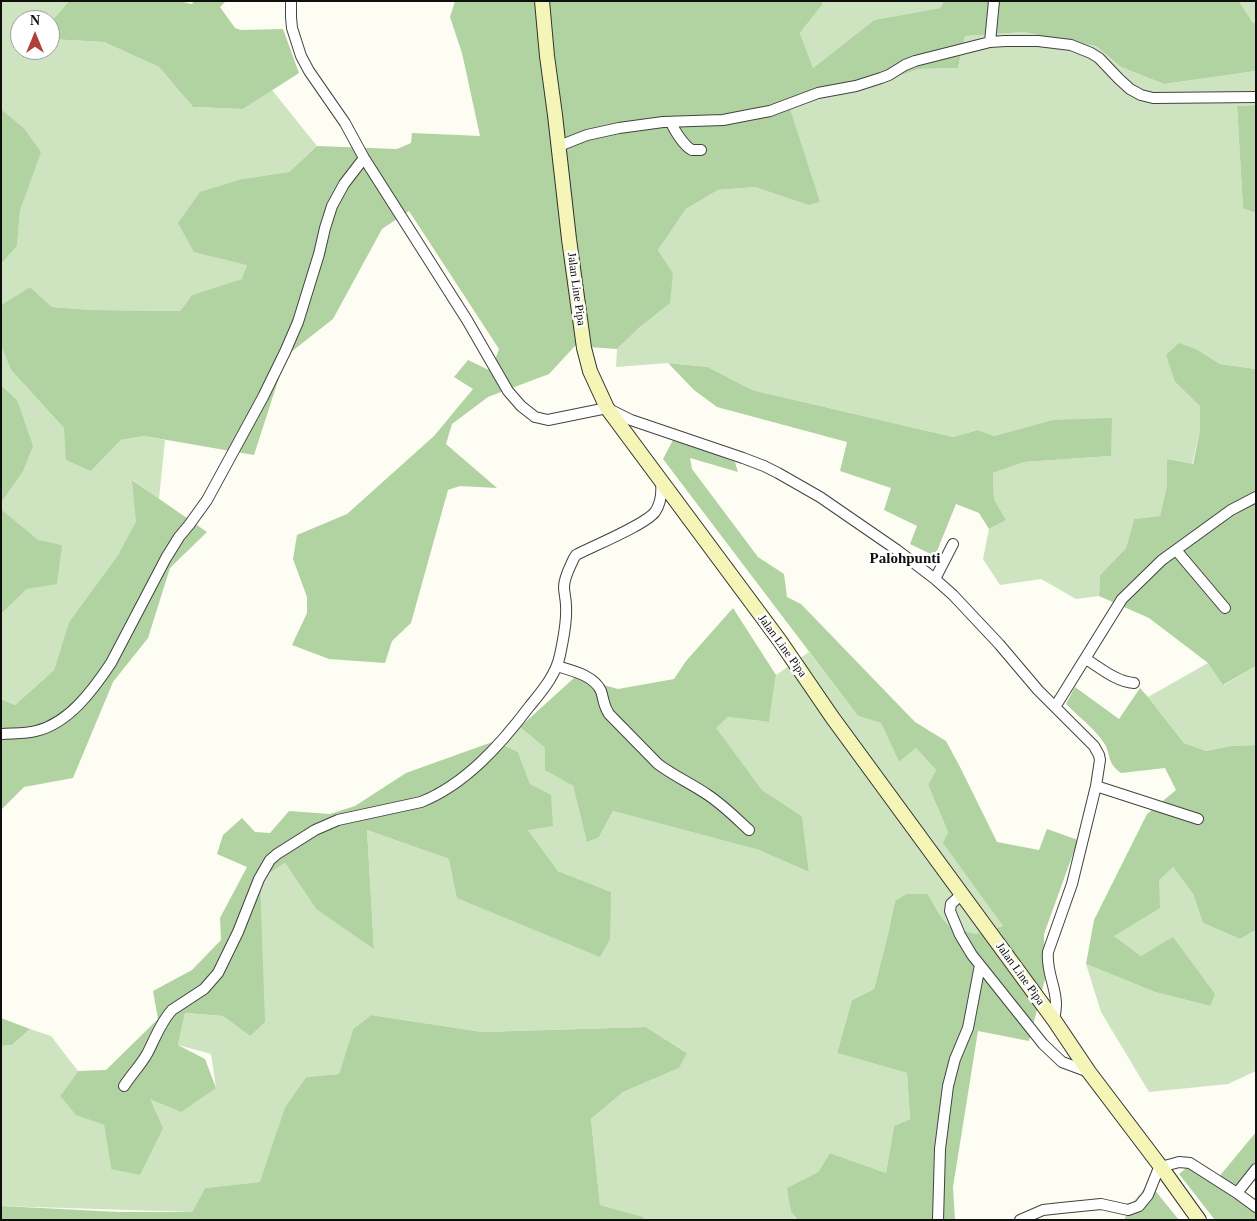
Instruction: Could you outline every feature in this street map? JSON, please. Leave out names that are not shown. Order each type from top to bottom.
[{"type":"main road","name":"Jalan Line Pipa","points":[[542,1],[569,239],[584,348],[590,370],[607,408],[780,641],[832,717],[1054,1020],[1089,1072],[1199,1220]]},
{"type":"street","points":[[291,1],[292,28],[301,56],[309,71],[354,139],[516,402],[535,417],[548,420],[607,408],[631,420],[744,458],[778,472],[820,497],[936,579],[999,644],[1038,690],[1094,746],[1100,760],[1096,786],[1072,884],[1048,952],[1048,968],[1056,1001],[1054,1020]]},
{"type":"street","points":[[990,42],[994,1]]},
{"type":"street","points":[[559,146],[587,135],[619,128],[671,122],[723,120],[770,110],[818,92],[856,86],[881,78],[915,61],[990,42],[1038,41],[1071,45],[1091,52],[1130,89],[1140,95],[1153,98],[1256,97]]},
{"type":"street","points":[[671,122],[687,146],[692,150],[701,150]]},
{"type":"street","points":[[1,734],[35,732],[53,725],[66,717],[102,677],[111,663],[166,558],[206,500],[263,397],[298,322],[332,206],[344,184],[364,158]]},
{"type":"street","points":[[124,1086],[146,1056],[160,1026],[168,1014],[204,989],[218,973],[238,932],[259,879],[270,860],[281,851],[326,825],[350,817],[432,798],[468,773],[501,742],[543,690],[557,666],[566,612],[565,581],[574,558],[576,555],[638,525],[655,512],[661,498],[661,482]]},
{"type":"street","points":[[1055,707],[1122,599],[1162,560],[1231,510],[1256,497]]},
{"type":"street","points":[[936,579],[953,544]]},
{"type":"street","points":[[1176,550],[1225,608]]},
{"type":"street","points":[[1086,659],[1120,679],[1134,682]]},
{"type":"street","points":[[557,666],[591,678],[600,690],[604,707],[609,714],[658,764],[708,795],[749,830]]},
{"type":"street","points":[[1096,786],[1198,819]]},
{"type":"street","points":[[962,894],[951,904],[951,916],[966,945],[980,965],[1043,1044],[1055,1056],[1062,1062],[1089,1072]]},
{"type":"street","points":[[938,1220],[940,1149],[947,1094],[955,1059],[968,1028],[980,965]]},
{"type":"street","points":[[1020,1220],[1043,1210],[1094,1204],[1128,1210],[1139,1206],[1148,1195],[1160,1166],[1179,1162],[1190,1163],[1256,1207]]},
{"type":"street","points":[[1237,1193],[1256,1169]]},
{"type":"green space","points":[[1,1],[69,1],[60,11],[10,10],[10,60],[60,60],[60,40],[104,42],[159,67],[193,107],[243,109],[272,90],[317,146],[289,172],[242,179],[247,265],[243,279],[192,295],[180,311],[91,310],[52,307],[30,287],[1,305],[1,264],[17,246],[20,211],[40,152],[24,128],[1,109]]},
{"type":"green space","points":[[69,1],[179,1],[192,4],[194,1],[226,1],[220,7],[235,28],[241,30],[283,29],[299,73],[243,109],[193,107],[159,67],[104,42],[60,40],[60,11]]},
{"type":"green space","points":[[455,1],[822,1],[822,5],[800,33],[813,68],[874,20],[940,8],[944,1],[1239,1],[1253,23],[1256,23],[1256,71],[1164,84],[1121,67],[1096,46],[1066,42],[1025,32],[965,36],[958,68],[919,69],[869,86],[789,106],[820,202],[808,205],[755,187],[718,190],[686,209],[658,250],[673,273],[670,303],[641,326],[617,349],[575,346],[549,374],[488,397],[452,424],[446,444],[497,488],[460,486],[448,490],[411,623],[392,641],[385,663],[329,659],[292,645],[307,613],[307,597],[293,559],[297,535],[347,514],[434,436],[473,389],[454,377],[468,360],[491,371],[499,349],[409,211],[382,229],[333,319],[286,356],[254,455],[144,436],[121,440],[91,471],[66,460],[64,428],[11,370],[1,346],[1,305],[30,287],[52,307],[91,310],[180,311],[192,295],[242,279],[247,265],[194,252],[178,223],[200,192],[242,179],[289,172],[317,146],[397,149],[411,143],[412,133],[480,136],[462,53],[450,17]]},
{"type":"green space","points":[[822,1],[944,1],[940,8],[874,20],[813,68],[800,33],[822,5]]},
{"type":"green space","points":[[1239,1],[1256,1],[1256,23],[1253,23]]},
{"type":"green space","points":[[1025,32],[1066,42],[1096,46],[1121,67],[1164,84],[1256,71],[1256,105],[1237,106],[1243,207],[1256,213],[1256,369],[1220,364],[1198,350],[1175,382],[1200,406],[1200,430],[1192,464],[1167,459],[1167,485],[1160,516],[1134,519],[1126,548],[1100,575],[1099,596],[1076,599],[1041,579],[1000,585],[983,559],[989,529],[1006,520],[994,499],[993,473],[1024,462],[1111,456],[1052,420],[994,436],[978,430],[953,437],[752,390],[708,367],[668,363],[616,367],[617,349],[641,326],[673,273],[658,250],[686,209],[718,190],[755,187],[808,205],[789,106],[869,86],[919,69],[958,68],[965,36]]},
{"type":"green space","points":[[1256,105],[1256,213],[1243,208],[1237,106]]},
{"type":"green space","points":[[1,109],[24,128],[41,152],[20,211],[17,246],[1,264]]},
{"type":"green space","points":[[1179,343],[1198,350],[1220,364],[1256,369],[1256,666],[1223,685],[1208,663],[1149,618],[1099,596],[1100,575],[1126,548],[1134,519],[1160,516],[1167,485],[1167,459],[1193,464],[1200,430],[1200,406],[1175,382],[1166,355]]},
{"type":"green space","points":[[1,346],[11,370],[64,428],[91,471],[121,440],[144,436],[165,440],[159,499],[133,480],[137,522],[118,555],[69,622],[54,670],[15,705],[1,699],[1,614],[27,589],[57,583],[61,545],[38,541],[1,509],[1,503],[22,473],[17,400],[1,385]]},
{"type":"green space","points":[[668,363],[708,367],[752,390],[953,437],[978,430],[994,436],[1052,420],[1112,418],[1111,456],[1024,462],[993,473],[994,499],[1006,520],[989,529],[979,513],[956,504],[935,556],[910,544],[917,526],[884,510],[891,488],[840,471],[847,442],[717,407],[694,390]]},
{"type":"green space","points":[[1,385],[17,400],[33,446],[22,473],[1,503]]},
{"type":"green space","points":[[674,438],[735,462],[738,472],[690,458],[692,469],[758,557],[784,574],[787,597],[801,604],[915,722],[946,741],[997,842],[1039,850],[1047,829],[1078,840],[1044,934],[1045,979],[1029,1041],[978,1031],[953,1187],[955,1220],[798,1220],[791,1212],[787,1188],[818,1172],[830,1153],[886,1173],[894,1126],[910,1119],[907,1073],[837,1053],[852,1000],[874,989],[895,901],[907,894],[928,894],[939,914],[948,925],[975,934],[1003,926],[943,843],[948,832],[928,785],[936,770],[916,748],[899,762],[881,723],[858,716],[663,459]]},
{"type":"green space","points":[[132,480],[207,532],[170,568],[148,638],[113,682],[73,778],[24,787],[1,810],[1,699],[15,705],[54,670],[69,622],[118,555],[136,522]]},
{"type":"green space","points":[[1,509],[38,540],[62,545],[57,584],[27,589],[1,614]]},
{"type":"green space","points":[[733,608],[776,675],[769,722],[728,717],[716,728],[762,790],[802,816],[809,872],[759,850],[613,811],[599,837],[587,842],[573,786],[545,770],[545,748],[520,727],[575,677],[618,689],[674,679],[686,661]]},
{"type":"green space","points":[[809,652],[858,716],[881,723],[899,762],[916,748],[936,770],[928,785],[948,832],[944,843],[1003,926],[975,934],[948,925],[939,914],[928,894],[895,901],[874,989],[852,1000],[837,1053],[907,1073],[910,1119],[894,1126],[886,1173],[830,1153],[818,1172],[788,1188],[791,1212],[798,1220],[643,1220],[644,1217],[600,1205],[591,1119],[623,1092],[679,1068],[686,1052],[646,1027],[482,1032],[371,1015],[353,1029],[339,1074],[306,1077],[285,1107],[261,1182],[205,1188],[192,1212],[1,1206],[1,1046],[12,1045],[30,1029],[51,1036],[78,1071],[60,1096],[77,1115],[104,1125],[111,1169],[149,1099],[216,1088],[211,1054],[178,1045],[185,1013],[223,1016],[250,1036],[260,879],[285,863],[316,909],[374,948],[367,830],[449,859],[611,892],[558,871],[528,830],[530,784],[518,752],[495,741],[520,727],[545,748],[546,770],[573,786],[587,841],[599,837],[613,811],[759,850],[809,872],[802,816],[762,790],[715,728],[728,717],[769,722],[776,675]]},
{"type":"green space","points":[[1208,663],[1224,685],[1256,666],[1256,745],[1230,746],[1206,751],[1184,743],[1148,697]]},
{"type":"green space","points":[[1075,687],[1119,719],[1140,688],[1184,743],[1206,751],[1230,746],[1256,745],[1256,930],[1240,939],[1203,923],[1193,894],[1173,867],[1159,880],[1160,908],[1114,936],[1141,956],[1173,937],[1215,994],[1210,1006],[1155,992],[1086,964],[1094,920],[1147,814],[1176,790],[1165,768],[1121,773],[1113,766],[1104,743],[1066,704]]},
{"type":"green space","points":[[495,741],[518,752],[530,784],[551,795],[553,826],[528,830],[558,871],[611,892],[610,939],[600,957],[457,898],[449,859],[367,830],[374,949],[316,909],[285,863],[260,879],[265,1022],[250,1036],[223,1016],[185,1013],[178,1045],[205,1059],[216,1088],[181,1112],[150,1099],[163,1128],[140,1175],[111,1169],[104,1125],[76,1115],[60,1096],[78,1071],[106,1070],[158,1019],[153,991],[192,970],[221,940],[220,918],[247,867],[217,854],[223,835],[242,818],[255,832],[270,833],[289,811],[330,814],[355,806],[406,773]]},
{"type":"green space","points":[[1173,867],[1193,894],[1203,923],[1240,939],[1256,930],[1256,1071],[1228,1084],[1149,1092],[1101,1012],[1086,964],[1155,992],[1210,1006],[1114,936],[1158,880]]},
{"type":"green space","points":[[371,1015],[482,1032],[646,1027],[687,1053],[679,1068],[623,1092],[591,1119],[600,1205],[644,1217],[643,1220],[1,1220],[1,1206],[120,1212],[192,1212],[205,1188],[260,1182],[285,1107],[306,1077],[339,1074],[353,1029]]},
{"type":"green space","points":[[1,1018],[30,1029],[12,1045],[1,1046]]},
{"type":"green space","points":[[1256,1132],[1256,1176],[1244,1194],[1256,1205],[1256,1220],[1215,1220],[1179,1174],[1192,1163],[1218,1178]]},
{"type":"green space","points":[[1149,1183],[1179,1220],[1124,1220],[1131,1205]]},
{"type":"district","name":"Palohpunti","points":[[905,559]]}]
